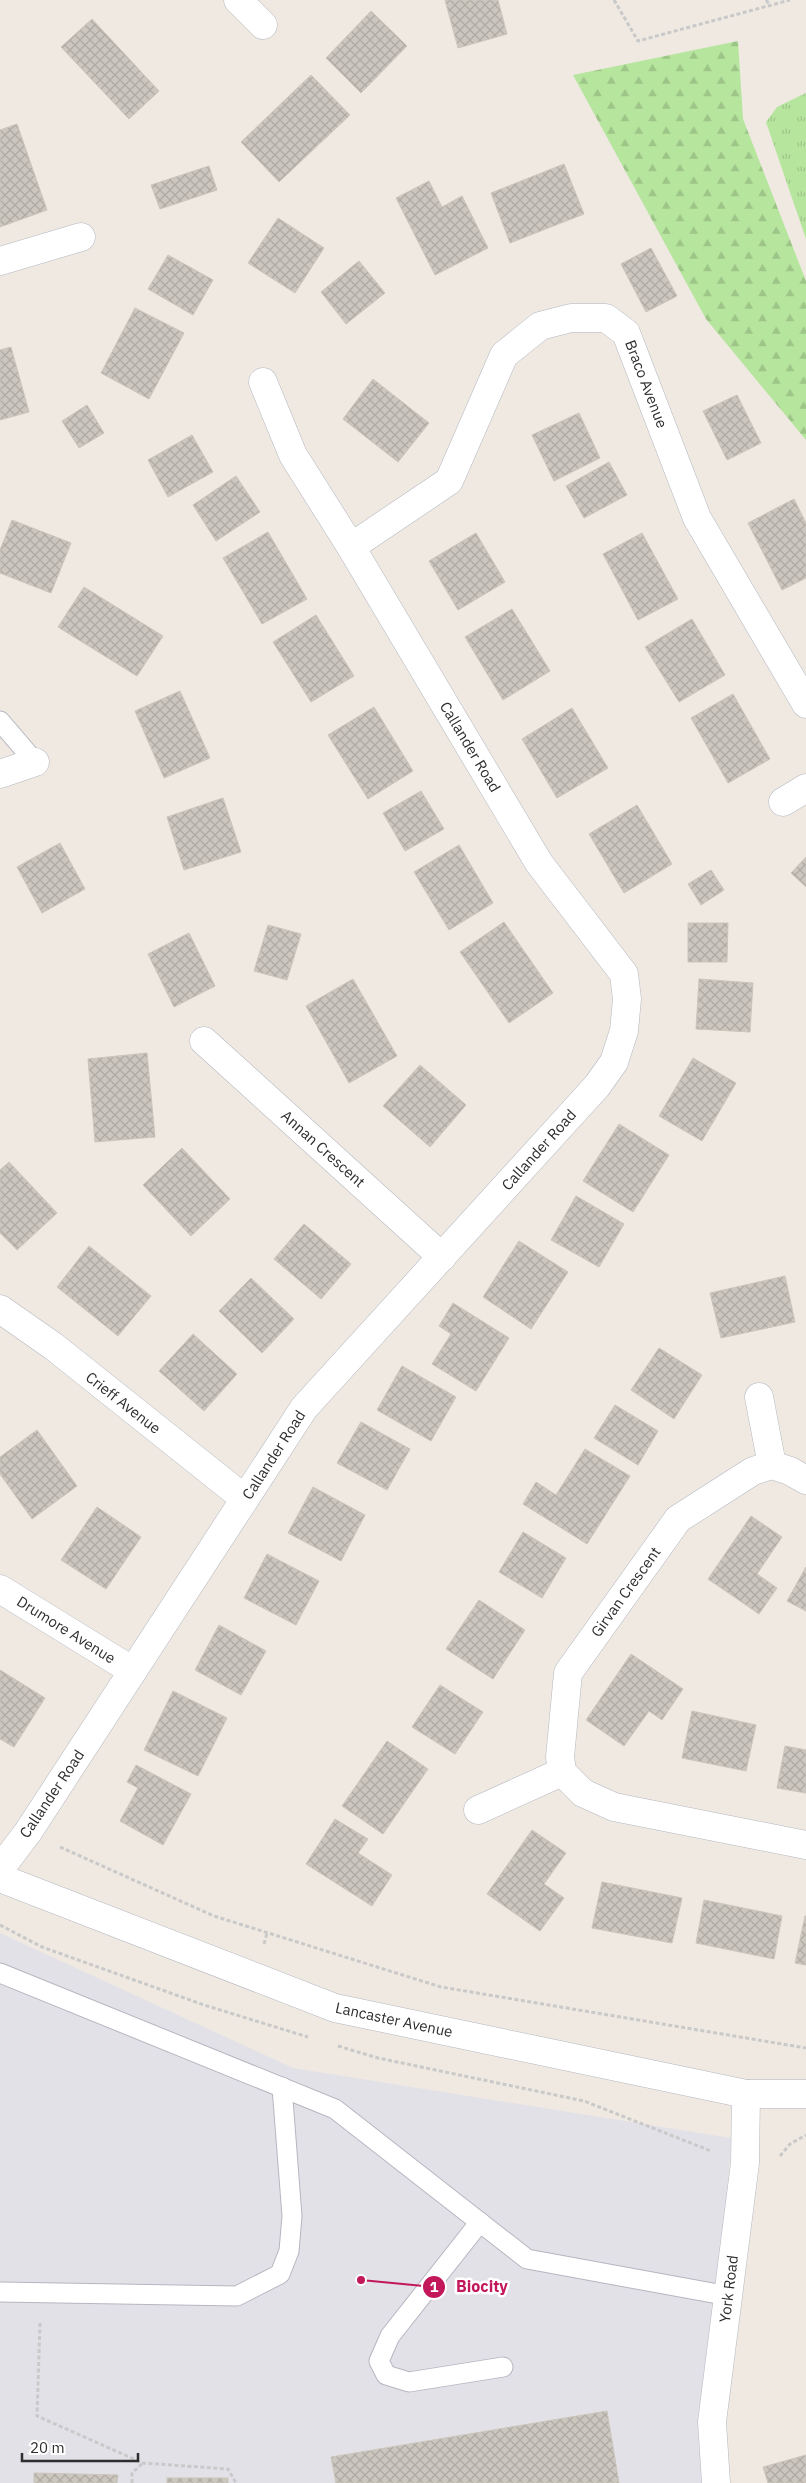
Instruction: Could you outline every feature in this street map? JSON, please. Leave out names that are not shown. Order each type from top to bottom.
[{"type":"street","points":[[238,0],[263,25]]},
{"type":"street","points":[[0,261],[81,237]]},
{"type":"street","name":"Braco Avenue","points":[[351,547],[449,482],[504,355],[540,326],[571,318],[606,318],[626,333],[697,518],[806,704]]},
{"type":"street","name":"Callander Road","points":[[0,1869],[28,1832],[304,1408],[597,1086],[614,1062],[624,1031],[627,999],[624,974],[539,863],[351,547],[293,455],[264,382]]},
{"type":"street","points":[[0,774],[35,762]]},
{"type":"street","points":[[783,802],[806,788]]},
{"type":"street","name":"Annan Crescent","points":[[204,1041],[442,1256]]},
{"type":"street","name":"Crieff Avenue","points":[[0,1309],[52,1346],[245,1499]]},
{"type":"street","points":[[759,1397],[772,1465],[790,1471],[806,1480]]},
{"type":"street","name":"Girvan Crescent","points":[[562,1772],[560,1757],[568,1673],[678,1519],[754,1471],[772,1465]]},
{"type":"street","name":"Drumore Avenue","points":[[0,1590],[133,1671]]},
{"type":"street","points":[[478,1810],[562,1772],[583,1793],[614,1807],[806,1845]]},
{"type":"street","name":"Lancaster Avenue","points":[[0,1878],[335,2008],[746,2094],[806,2094]]},
{"type":"street","name":"York Road","points":[[716,2483],[712,2422],[745,2163],[746,2094]]},
{"type":"lane","points":[[0,721],[35,762]]},
{"type":"lane","points":[[0,1973],[335,2108],[527,2259],[728,2296]]},
{"type":"lane","points":[[0,2292],[237,2296],[280,2274],[289,2251],[292,2216],[282,2087]]},
{"type":"lane","points":[[480,2222],[390,2336],[379,2361],[386,2375],[409,2382],[503,2368]]},
{"type":"path","points":[[614,0],[638,41],[790,0]]},
{"type":"path","points":[[766,0],[770,6]]},
{"type":"path","points":[[28,1832],[214,1916],[441,1987],[806,2048]]},
{"type":"path","points":[[40,2292],[37,2416],[143,2463],[228,2469],[236,2483]]},
{"type":"path","points":[[132,2483],[132,2474],[143,2463]]},
{"type":"shaded area","points":[[0,1933],[293,2068],[731,2138],[712,2422],[710,2483],[0,2483]]},
{"type":"green space","points":[[738,41],[743,119],[806,281],[806,440],[706,319],[573,75]]},
{"type":"green space","points":[[806,93],[806,239],[766,122],[777,107]]},
{"type":"building","points":[[445,0],[498,0],[507,34],[458,48]]},
{"type":"building","points":[[371,11],[407,46],[361,93],[326,58]]},
{"type":"building","points":[[92,19],[159,91],[129,119],[61,47]]},
{"type":"building","points":[[311,75],[350,115],[279,182],[241,142]]},
{"type":"building","points":[[17,124],[47,210],[0,227],[0,130]]},
{"type":"building","points":[[564,164],[584,214],[510,243],[491,193]]},
{"type":"building","points":[[209,166],[217,190],[160,209],[151,185]]},
{"type":"building","points":[[429,181],[442,207],[462,196],[488,248],[435,275],[396,198]]},
{"type":"building","points":[[278,218],[324,248],[295,293],[248,263]]},
{"type":"building","points":[[651,248],[677,296],[646,312],[621,264]]},
{"type":"building","points":[[168,255],[213,280],[193,315],[148,289]]},
{"type":"building","points":[[359,261],[385,293],[346,324],[321,292]]},
{"type":"building","points":[[135,308],[184,333],[149,399],[101,373]]},
{"type":"building","points":[[11,347],[29,412],[0,420],[0,350]]},
{"type":"building","points":[[373,379],[429,423],[398,462],[343,419]]},
{"type":"building","points":[[737,395],[761,443],[727,460],[703,411]]},
{"type":"building","points":[[87,405],[104,433],[79,448],[62,421]]},
{"type":"building","points":[[579,413],[600,458],[554,481],[532,435]]},
{"type":"building","points":[[192,435],[213,472],[168,497],[148,460]]},
{"type":"building","points":[[609,462],[627,495],[584,518],[566,486]]},
{"type":"building","points":[[236,476],[260,512],[216,541],[193,505]]},
{"type":"building","points":[[794,499],[806,523],[806,578],[782,590],[748,523]]},
{"type":"building","points":[[12,520],[71,543],[51,593],[0,573],[0,550]]},
{"type":"building","points":[[268,532],[307,599],[262,624],[223,558]]},
{"type":"building","points":[[476,533],[505,582],[458,610],[429,561]]},
{"type":"building","points":[[642,533],[678,599],[638,620],[603,554]]},
{"type":"building","points":[[84,587],[163,636],[137,676],[58,627]]},
{"type":"building","points":[[512,609],[550,671],[503,700],[465,637]]},
{"type":"building","points":[[316,615],[354,676],[311,702],[273,642]]},
{"type":"building","points":[[692,619],[725,675],[679,702],[645,647]]},
{"type":"building","points":[[180,691],[210,758],[164,778],[135,711]]},
{"type":"building","points":[[733,694],[770,759],[728,783],[691,718]]},
{"type":"building","points":[[374,707],[413,771],[368,799],[328,735]]},
{"type":"building","points":[[572,708],[608,768],[557,798],[522,739]]},
{"type":"building","points":[[421,791],[444,829],[405,851],[383,813]]},
{"type":"building","points":[[223,798],[241,852],[184,870],[167,817]]},
{"type":"building","points":[[637,805],[672,864],[624,893],[589,834]]},
{"type":"building","points":[[60,843],[85,889],[42,913],[17,867]]},
{"type":"building","points":[[459,845],[493,903],[449,930],[414,872]]},
{"type":"building","points":[[806,857],[806,887],[791,873]]},
{"type":"building","points":[[711,870],[724,890],[701,905],[688,884]]},
{"type":"building","points":[[504,922],[553,993],[509,1023],[460,952]]},
{"type":"building","points":[[688,923],[728,923],[727,962],[688,962]]},
{"type":"building","points":[[268,925],[301,934],[287,980],[254,971]]},
{"type":"building","points":[[189,933],[215,986],[174,1007],[148,954]]},
{"type":"building","points":[[353,979],[397,1056],[349,1083],[306,1006]]},
{"type":"building","points":[[699,979],[753,983],[750,1032],[696,1029]]},
{"type":"building","points":[[147,1053],[155,1137],[95,1142],[88,1059]]},
{"type":"building","points":[[693,1058],[736,1083],[702,1141],[659,1116]]},
{"type":"building","points":[[420,1065],[466,1105],[430,1147],[383,1106]]},
{"type":"building","points":[[619,1124],[669,1155],[633,1212],[583,1181]]},
{"type":"building","points":[[182,1148],[230,1199],[191,1236],[143,1185]]},
{"type":"building","points":[[9,1162],[57,1213],[17,1250],[0,1233],[0,1170]]},
{"type":"building","points":[[576,1196],[624,1224],[599,1267],[551,1240]]},
{"type":"building","points":[[304,1224],[351,1264],[321,1299],[274,1259]]},
{"type":"building","points":[[519,1241],[568,1272],[531,1329],[483,1297]]},
{"type":"building","points":[[89,1246],[151,1296],[118,1336],[57,1287]]},
{"type":"building","points":[[785,1276],[795,1322],[721,1338],[710,1293]]},
{"type":"building","points":[[251,1278],[294,1319],[262,1353],[219,1311]]},
{"type":"building","points":[[453,1303],[509,1338],[476,1391],[432,1364],[451,1334],[439,1326]]},
{"type":"building","points":[[193,1334],[237,1374],[204,1411],[159,1371]]},
{"type":"building","points":[[659,1348],[702,1375],[674,1419],[631,1390]]},
{"type":"building","points":[[402,1366],[456,1397],[431,1441],[377,1410]]},
{"type":"building","points":[[615,1405],[658,1431],[638,1465],[594,1438]]},
{"type":"building","points":[[361,1422],[410,1449],[387,1490],[337,1463]]},
{"type":"building","points":[[37,1430],[77,1486],[32,1519],[0,1474],[0,1457]]},
{"type":"building","points":[[585,1449],[630,1476],[587,1544],[523,1504],[536,1482],[556,1495]]},
{"type":"building","points":[[313,1487],[365,1515],[341,1561],[288,1533]]},
{"type":"building","points":[[97,1507],[141,1537],[106,1589],[61,1560]]},
{"type":"building","points":[[751,1516],[782,1537],[757,1574],[777,1588],[759,1614],[708,1579]]},
{"type":"building","points":[[523,1532],[566,1558],[542,1598],[499,1572]]},
{"type":"building","points":[[267,1554],[319,1581],[296,1625],[244,1598]]},
{"type":"building","points":[[806,1567],[806,1611],[787,1601]]},
{"type":"building","points":[[479,1600],[525,1630],[493,1679],[446,1649]]},
{"type":"building","points":[[219,1625],[266,1651],[241,1695],[195,1670]]},
{"type":"building","points":[[631,1654],[683,1689],[662,1720],[649,1711],[624,1746],[586,1720]]},
{"type":"building","points":[[0,1670],[45,1698],[14,1747],[0,1739]]},
{"type":"building","points":[[440,1685],[483,1712],[455,1754],[412,1727]]},
{"type":"building","points":[[173,1691],[227,1718],[198,1776],[144,1750]]},
{"type":"building","points":[[692,1711],[756,1725],[746,1771],[682,1758]]},
{"type":"building","points":[[387,1741],[428,1769],[383,1834],[342,1806]]},
{"type":"building","points":[[785,1746],[806,1750],[806,1793],[777,1788]]},
{"type":"building","points":[[136,1765],[191,1794],[163,1845],[120,1821],[138,1788],[127,1782]]},
{"type":"building","points":[[335,1819],[368,1839],[358,1853],[392,1875],[372,1906],[306,1864]]},
{"type":"building","points":[[532,1830],[566,1853],[544,1884],[564,1898],[540,1931],[487,1894]]},
{"type":"building","points":[[602,1882],[682,1898],[672,1943],[592,1928]]},
{"type":"building","points":[[704,1900],[782,1916],[774,1959],[696,1943]]},
{"type":"building","points":[[806,1916],[806,1965],[795,1963]]},
{"type":"building","points":[[607,2411],[619,2483],[336,2483],[331,2457]]},
{"type":"building","points":[[806,2455],[806,2483],[768,2483],[763,2467]]},
{"type":"building","points":[[34,2473],[118,2475],[117,2483],[34,2483]]},
{"type":"building","points":[[167,2478],[228,2478],[228,2483],[167,2483]]},
{"type":"place","name":"Biocity","points":[[361,2280]]}]
